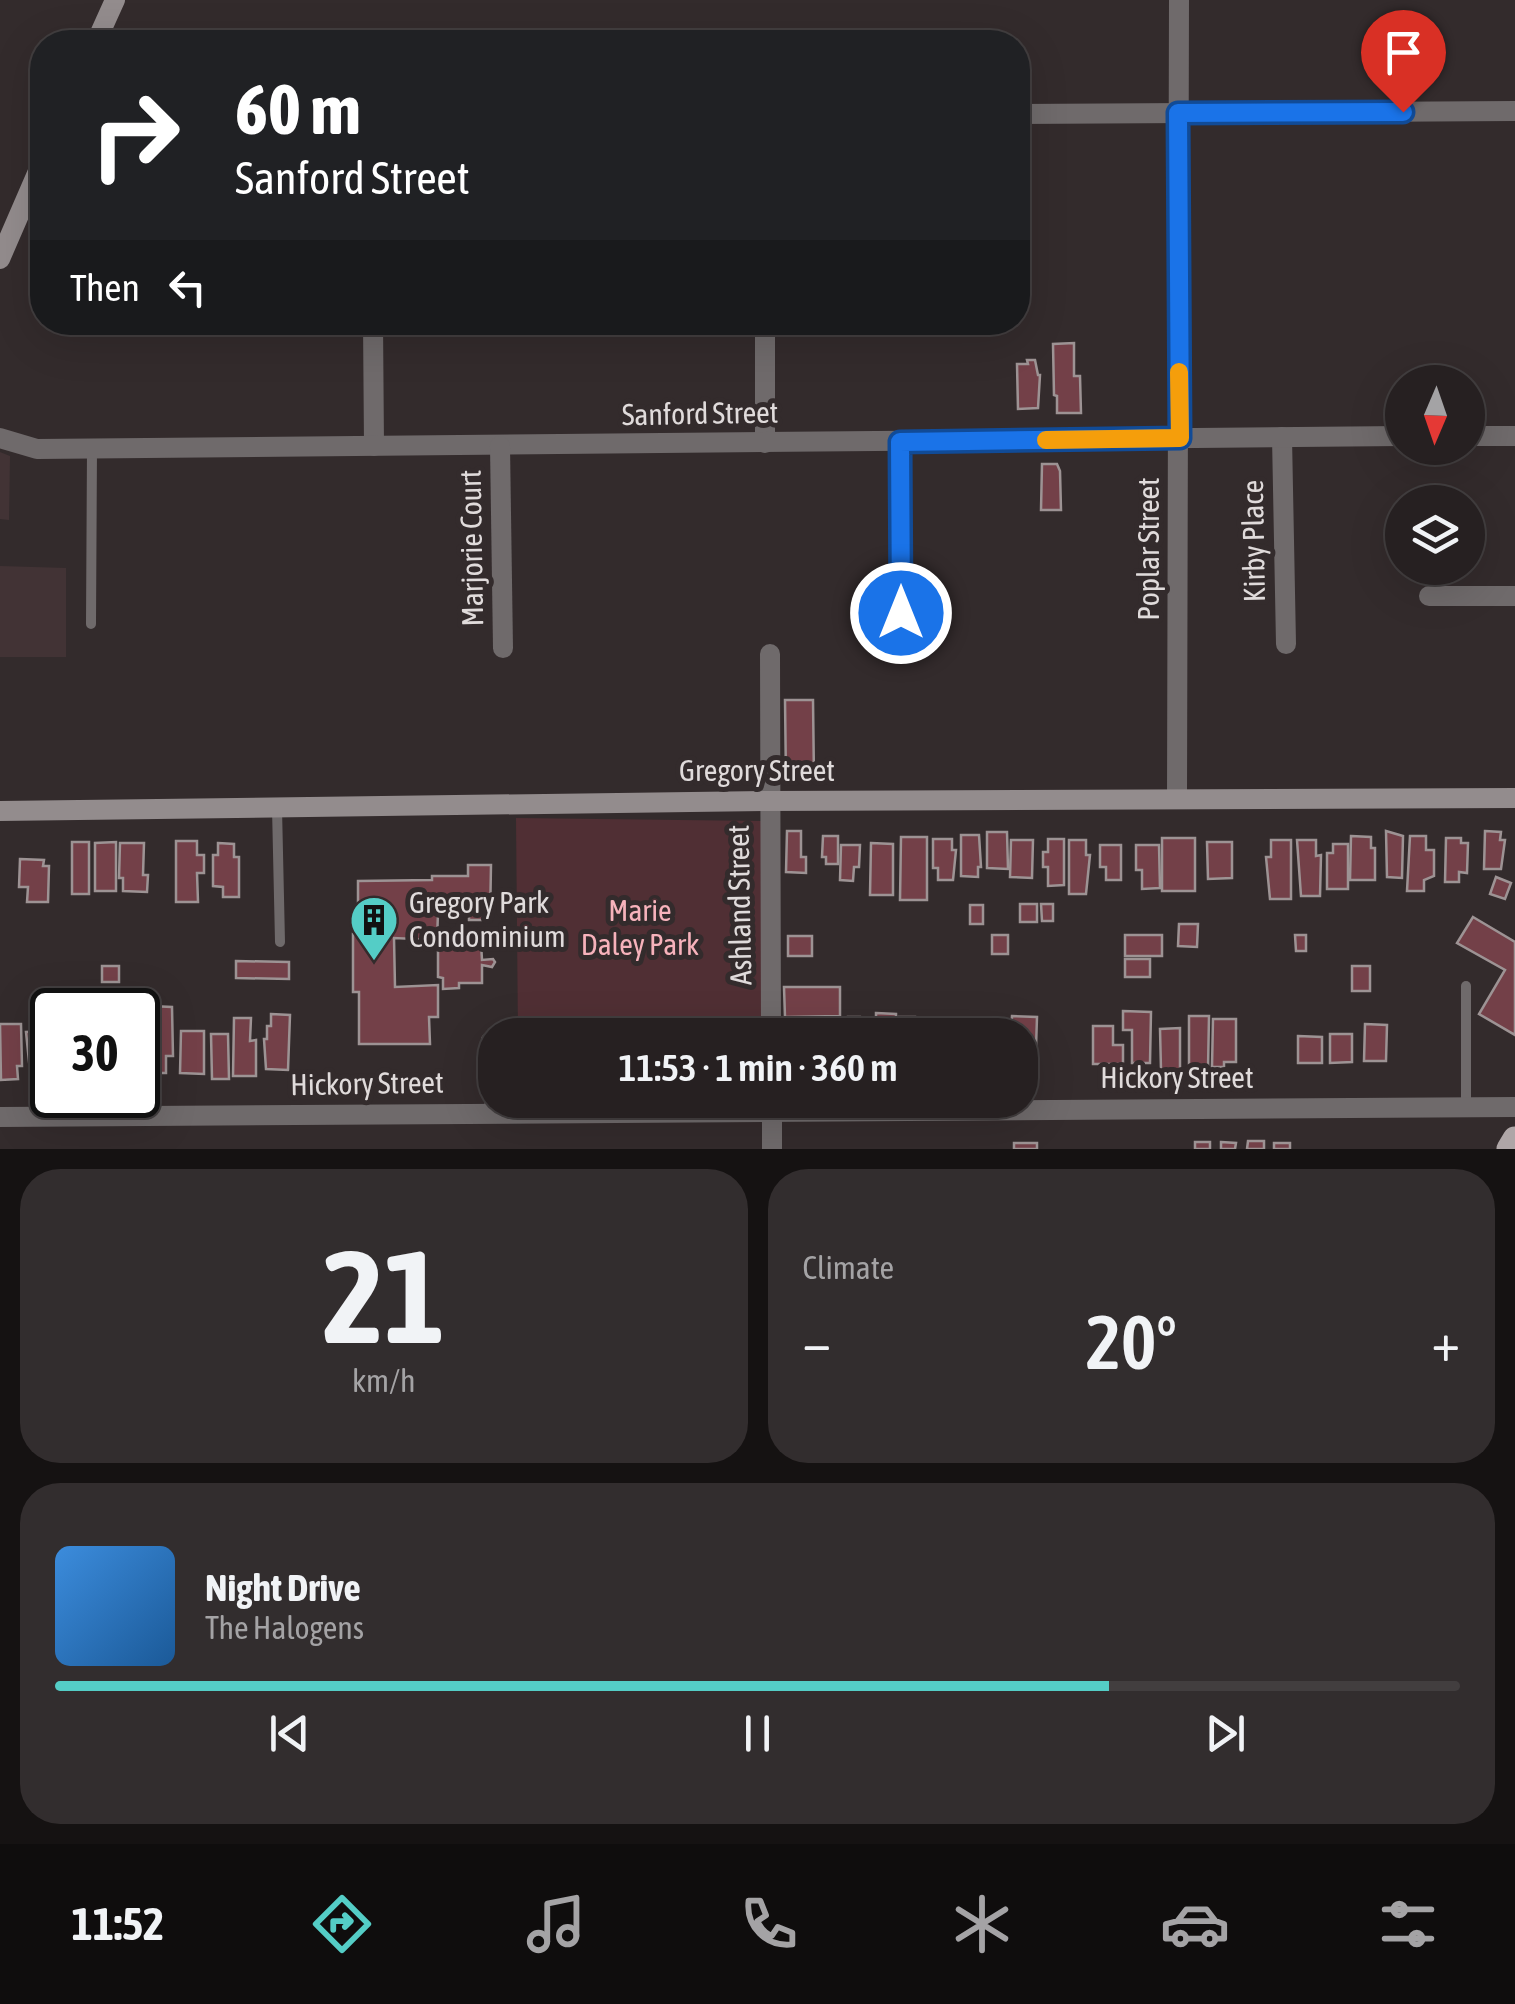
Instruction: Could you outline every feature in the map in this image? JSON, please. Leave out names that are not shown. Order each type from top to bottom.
[{"type":"main road","points":[[1509,1149],[1515,1140]]},
{"type":"street","points":[[101,30],[115,0]]},
{"type":"street","name":"Poplar Street","points":[[1177,798],[1179,0]]},
{"type":"street","points":[[1030,114],[1515,111]]},
{"type":"street","points":[[0,258],[30,189]]},
{"type":"street","points":[[374,335],[374,446]]},
{"type":"street","points":[[764,335],[765,443]]},
{"type":"street","name":"Sanford Street","points":[[0,438],[36,449],[1385,436]]},
{"type":"street","points":[[1485,436],[1515,436]]},
{"type":"street","name":"Kirby Place","points":[[1282,437],[1286,644]]},
{"type":"street","points":[[900,442],[902,647]]},
{"type":"street","name":"Marjorie Court","points":[[500,446],[503,648]]},
{"type":"street","points":[[1429,596],[1515,596]]},
{"type":"street","name":"Ashland Street","points":[[770,654],[772,1018]]},
{"type":"street","name":"Gregory Street","points":[[0,811],[769,801],[1515,798]]},
{"type":"street","name":"Hickory Street","points":[[1038,1106],[1515,1108]]},
{"type":"street","name":"Hickory Street","points":[[0,1117],[478,1112]]},
{"type":"street","points":[[772,1118],[772,1149]]},
{"type":"lane","points":[[91,624],[92,448]]},
{"type":"lane","points":[[277,808],[280,942]]},
{"type":"lane","points":[[1466,986],[1466,1107]]},
{"type":"shaded area","points":[[0,452],[10,456],[9,520],[0,519]]},
{"type":"shaded area","points":[[0,566],[66,568],[66,657],[0,657]]},
{"type":"green space","name":"Marie Daley Park","points":[[516,818],[762,821],[764,1018],[518,1018]]},
{"type":"building","points":[[1074,343],[1074,376],[1080,376],[1081,413],[1057,413],[1053,344]]},
{"type":"building","points":[[1027,360],[1035,360],[1040,375],[1038,408],[1018,409],[1017,364],[1028,364]]},
{"type":"building","points":[[1042,464],[1057,464],[1060,471],[1061,510],[1041,510]]},
{"type":"building","points":[[785,700],[813,700],[814,780],[786,780]]},
{"type":"building","points":[[787,831],[801,831],[801,857],[806,857],[806,873],[786,872]]},
{"type":"building","points":[[1386,831],[1403,836],[1402,878],[1387,877]]},
{"type":"building","points":[[1485,831],[1501,832],[1500,840],[1505,840],[1501,869],[1484,869]]},
{"type":"building","points":[[987,832],[1007,832],[1008,869],[987,868]]},
{"type":"building","points":[[961,835],[979,835],[978,877],[961,876]]},
{"type":"building","points":[[823,836],[838,836],[838,864],[826,864],[826,857],[822,857]]},
{"type":"building","points":[[1351,836],[1371,837],[1375,880],[1350,880]]},
{"type":"building","points":[[1410,836],[1426,836],[1426,850],[1434,850],[1434,876],[1424,880],[1424,891],[1407,891]]},
{"type":"building","points":[[901,837],[927,837],[927,900],[900,900]]},
{"type":"building","points":[[1162,838],[1195,838],[1195,891],[1162,891]]},
{"type":"building","points":[[1446,838],[1461,838],[1461,843],[1468,843],[1467,873],[1459,872],[1459,882],[1445,882]]},
{"type":"building","points":[[933,839],[952,839],[952,850],[956,850],[953,880],[938,880],[938,868],[933,868]]},
{"type":"building","points":[[1048,839],[1064,839],[1064,885],[1048,886],[1043,852],[1048,852]]},
{"type":"building","points":[[1011,840],[1033,840],[1032,878],[1010,877]]},
{"type":"building","points":[[1069,840],[1086,840],[1086,855],[1090,855],[1086,894],[1069,894]]},
{"type":"building","points":[[1271,840],[1291,840],[1291,899],[1270,899],[1266,857],[1271,857]]},
{"type":"building","points":[[1297,840],[1316,840],[1316,856],[1321,855],[1320,896],[1301,896]]},
{"type":"building","points":[[176,841],[197,841],[197,855],[204,855],[204,873],[197,873],[198,902],[176,902]]},
{"type":"building","points":[[72,842],[89,842],[89,894],[72,894]]},
{"type":"building","points":[[116,842],[116,891],[95,891],[95,843]]},
{"type":"building","points":[[1207,842],[1232,842],[1232,878],[1208,879]]},
{"type":"building","points":[[120,843],[144,843],[147,892],[123,891],[123,878],[119,878]]},
{"type":"building","points":[[218,843],[234,844],[234,857],[239,857],[239,897],[223,897],[223,887],[213,886],[213,855],[218,855]]},
{"type":"building","points":[[871,843],[893,844],[893,895],[870,895]]},
{"type":"building","points":[[1333,844],[1348,844],[1348,889],[1327,889],[1327,853],[1333,853]]},
{"type":"building","points":[[841,845],[860,845],[859,867],[854,867],[853,881],[840,880]]},
{"type":"building","points":[[1100,845],[1121,845],[1121,880],[1106,880],[1106,867],[1100,867]]},
{"type":"building","points":[[1136,845],[1159,845],[1160,888],[1142,889],[1142,870],[1136,870]]},
{"type":"building","points":[[20,859],[44,860],[43,866],[49,866],[48,902],[27,902],[28,887],[19,887]]},
{"type":"building","name":"Gregory Park Condominium","points":[[468,865],[491,865],[490,920],[469,920],[469,913],[438,913],[437,940],[394,938],[395,987],[438,985],[438,1017],[429,1017],[430,1044],[359,1044],[359,992],[353,992],[358,881],[468,876]]},
{"type":"building","points":[[1496,877],[1511,883],[1505,899],[1490,894]]},
{"type":"building","points":[[1020,904],[1037,904],[1037,922],[1020,922]]},
{"type":"building","points":[[1041,904],[1053,904],[1053,921],[1042,921]]},
{"type":"building","points":[[970,905],[983,905],[983,924],[970,924]]},
{"type":"building","points":[[1473,917],[1515,942],[1515,1035],[1479,1014],[1505,970],[1457,943]]},
{"type":"building","points":[[1179,924],[1198,924],[1197,947],[1178,946]]},
{"type":"building","points":[[992,935],[1008,935],[1008,954],[992,954]]},
{"type":"building","points":[[1125,935],[1162,935],[1162,956],[1125,956]]},
{"type":"building","points":[[1295,935],[1306,935],[1306,951],[1296,951]]},
{"type":"building","points":[[788,936],[812,936],[812,956],[788,956]]},
{"type":"building","points":[[443,937],[468,937],[467,942],[481,943],[482,960],[495,962],[492,967],[482,965],[482,983],[459,983],[459,988],[443,989],[443,978],[438,977],[438,948],[442,948]]},
{"type":"building","points":[[1125,959],[1150,959],[1150,977],[1125,977]]},
{"type":"building","points":[[236,961],[289,962],[289,979],[236,978]]},
{"type":"building","points":[[102,966],[119,966],[119,982],[102,982]]},
{"type":"building","points":[[1352,966],[1370,966],[1370,991],[1352,991]]},
{"type":"building","points":[[784,987],[840,987],[840,1016],[785,1017]]},
{"type":"building","points":[[160,1006],[172,1007],[173,1056],[166,1056],[166,1073],[160,1073]]},
{"type":"building","points":[[1123,1011],[1151,1012],[1150,1063],[1132,1063],[1132,1030],[1123,1030]]},
{"type":"building","points":[[876,1013],[896,1014],[896,1018],[876,1018]]},
{"type":"building","points":[[271,1014],[290,1015],[288,1070],[266,1069],[264,1039],[267,1026],[271,1026]]},
{"type":"building","points":[[1189,1016],[1209,1016],[1208,1069],[1189,1069]]},
{"type":"building","points":[[234,1018],[251,1018],[250,1041],[256,1040],[256,1076],[233,1076]]},
{"type":"building","points":[[1213,1019],[1236,1019],[1236,1062],[1224,1062],[1224,1067],[1212,1067]]},
{"type":"building","points":[[0,1024],[21,1024],[22,1066],[17,1066],[18,1079],[1,1080]]},
{"type":"building","points":[[1365,1024],[1387,1025],[1386,1061],[1364,1061]]},
{"type":"building","points":[[1093,1026],[1113,1026],[1113,1045],[1123,1045],[1123,1064],[1093,1064]]},
{"type":"building","points":[[1180,1028],[1180,1069],[1161,1070],[1160,1029]]},
{"type":"building","points":[[181,1031],[204,1031],[204,1074],[180,1073]]},
{"type":"building","points":[[26,1032],[30,1032],[30,1071]]},
{"type":"building","points":[[211,1034],[228,1034],[229,1079],[212,1079]]},
{"type":"building","points":[[1330,1034],[1352,1034],[1352,1062],[1330,1063]]},
{"type":"building","points":[[1298,1036],[1322,1037],[1322,1063],[1298,1063]]},
{"type":"building","points":[[1248,1141],[1264,1141],[1264,1149],[1247,1149]]},
{"type":"building","points":[[1195,1142],[1210,1142],[1210,1149],[1195,1149]]},
{"type":"building","points":[[1221,1142],[1236,1143],[1235,1149],[1221,1149]]},
{"type":"building","points":[[1014,1143],[1037,1143],[1037,1149],[1014,1149]]},
{"type":"building","points":[[1274,1143],[1290,1143],[1290,1149],[1274,1149]]},
{"type":"slow traffic","points":[[1046,440],[1180,438],[1179,372]]},
{"type":"place","name":"Gregory Park Condominium","points":[[374,962]]},
{"type":"route","points":[[901,613],[900,442],[1180,438],[1178,113],[1403,112]]}]
